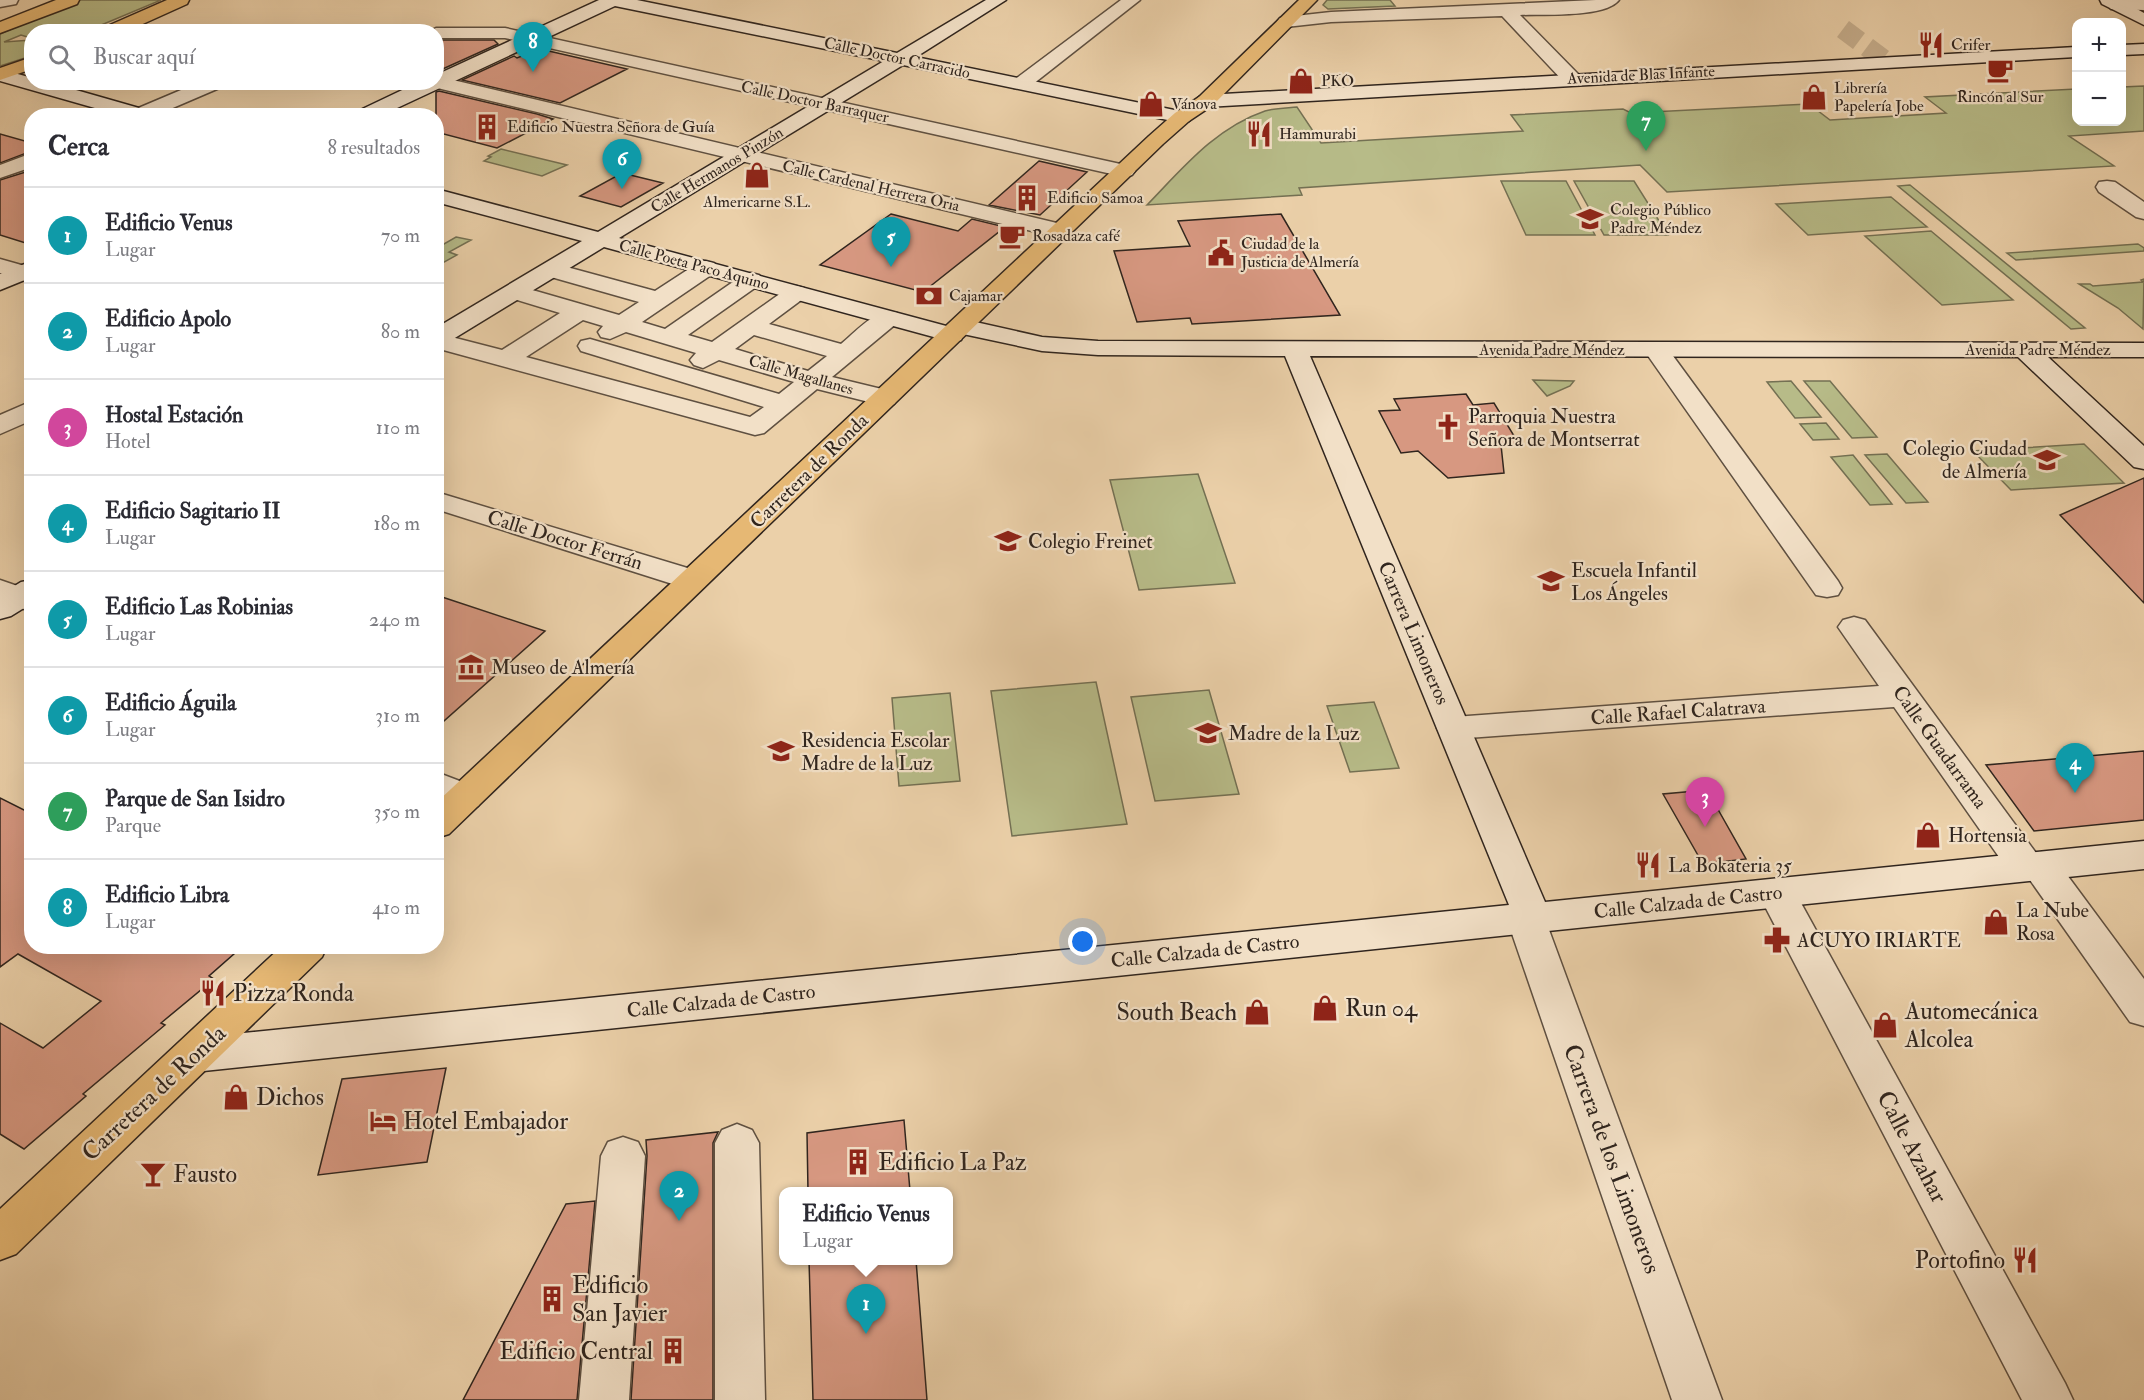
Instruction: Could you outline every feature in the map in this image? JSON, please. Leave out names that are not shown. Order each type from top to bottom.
[{"type":"main road","points":[[0,28],[71,0]]},
{"type":"main road","points":[[127,24],[181,0]]},
{"type":"main road","name":"Carretera de Ronda","points":[[1182,117],[1190,100],[1289,0]]},
{"type":"main road","name":"Carretera de Ronda","points":[[444,806],[451,790],[693,580],[1182,117],[1206,101],[1309,0]]},
{"type":"main road","points":[[0,74],[24,65]]},
{"type":"main road","name":"Carretera de Ronda","points":[[4,1227],[194,1054],[300,954]]},
{"type":"street","points":[[0,2],[10,0]]},
{"type":"street","points":[[444,78],[613,0]]},
{"type":"street","name":"Calle Doctor Carracido","points":[[613,0],[1182,117]]},
{"type":"street","name":"Calle Hermanos Pinzón","points":[[444,335],[998,0]]},
{"type":"street","points":[[1021,84],[1132,0]]},
{"type":"street","points":[[1286,22],[1414,7],[1506,10],[1593,6],[1606,4],[1611,0]]},
{"type":"street","points":[[2112,3],[2144,5]]},
{"type":"street","points":[[2112,3],[2144,20]]},
{"type":"street","points":[[1506,10],[1572,79]]},
{"type":"street","name":"Calle Doctor Barraquer","points":[[444,33],[505,33],[1125,171]]},
{"type":"street","points":[[2126,50],[2144,49]]},
{"type":"street","name":"Avenida de Blas Infante","points":[[1206,101],[2072,52]]},
{"type":"street","points":[[0,74],[24,81]]},
{"type":"street","name":"Calle Cardenal Herrera Oria","points":[[444,84],[1061,231]]},
{"type":"street","points":[[55,90],[117,108]]},
{"type":"street","points":[[157,108],[199,90]]},
{"type":"street","points":[[380,108],[419,90]]},
{"type":"street","points":[[0,171],[24,162]]},
{"type":"street","points":[[2108,187],[2144,212]]},
{"type":"street","name":"Calle Poeta Paco Aquino","points":[[444,197],[888,318],[957,331]]},
{"type":"street","points":[[551,371],[706,268]]},
{"type":"street","points":[[552,270],[659,300]]},
{"type":"street","points":[[0,283],[21,271]]},
{"type":"street","points":[[669,337],[751,280]]},
{"type":"street","points":[[515,292],[623,324]]},
{"type":"street","points":[[651,398],[796,293]]},
{"type":"street","points":[[505,358],[580,311]]},
{"type":"street","points":[[444,342],[755,427],[888,318]]},
{"type":"street","name":"Calle Magallanes","points":[[623,324],[813,380],[885,398]]},
{"type":"street","points":[[750,326],[845,353]]},
{"type":"street","name":"Avenida Padre Méndez","points":[[957,331],[1079,348],[2144,350]]},
{"type":"street","points":[[587,348],[783,404]]},
{"type":"street","name":"Carrera Limoneros","points":[[1295,349],[1454,728],[1529,918]]},
{"type":"street","points":[[1656,350],[1827,588]]},
{"type":"street","points":[[2025,350],[2144,461]]},
{"type":"street","points":[[0,426],[24,413]]},
{"type":"street","name":"Calle Doctor Ferrán","points":[[444,502],[693,580]]},
{"type":"street","name":"Calle Guadarrama","points":[[1854,627],[2033,867],[2144,1010]]},
{"type":"street","name":"Calle Rafael Calatrava","points":[[1454,728],[1903,695]]},
{"type":"street","name":"Calle Calzada de Castro","points":[[194,1054],[2144,855]]},
{"type":"street","name":"Calle Azahar","points":[[1777,893],[2048,1400]]},
{"type":"street","name":"Carrera de los Limoneros","points":[[1529,918],[1697,1400]]},
{"type":"street","points":[[738,1143],[740,1400]]},
{"type":"street","points":[[604,1400],[623,1156]]},
{"type":"green space","points":[[78,0],[161,0],[104,24],[24,24],[24,36],[4,42],[24,41],[24,58],[0,66],[0,34]]},
{"type":"green space","points":[[1327,0],[1390,0],[1395,6],[1328,9],[1323,5]]},
{"type":"green space","points":[[2144,86],[2144,131],[2069,136],[2114,166],[1667,192],[1640,165],[1299,188],[1302,195],[1147,205],[1200,151],[1215,139],[1247,118],[1277,109],[1297,107],[1321,143],[1523,131],[1511,115],[1623,109],[1631,113],[1809,104],[1830,120],[1946,113],[1925,97],[2072,89],[2072,126],[2126,126],[2126,87]]},
{"type":"green space","points":[[501,149],[567,165],[542,176],[484,161]]},
{"type":"green space","points":[[1501,181],[1566,181],[1595,235],[1526,235]]},
{"type":"green space","points":[[1574,181],[1634,181],[1668,235],[1604,235]]},
{"type":"green space","points":[[1910,185],[2085,328],[2071,329],[1898,186]]},
{"type":"green space","points":[[1891,197],[1927,227],[1808,235],[1776,204]]},
{"type":"green space","points":[[1931,231],[2013,300],[1942,305],[1865,236]]},
{"type":"green space","points":[[456,237],[471,240],[449,252],[457,255],[444,262],[444,244]]},
{"type":"green space","points":[[2138,244],[2144,248],[2144,251],[2016,260],[2007,253]]},
{"type":"green space","points":[[2144,279],[2143,329],[2118,308],[2079,284],[2093,286],[2143,282],[2141,280]]},
{"type":"green space","points":[[1533,380],[1574,381],[1570,386],[1547,396]]},
{"type":"green space","points":[[1791,381],[1821,417],[1795,418],[1767,382]]},
{"type":"green space","points":[[1804,381],[1830,381],[1877,437],[1852,438]]},
{"type":"green space","points":[[1826,423],[1839,439],[1813,440],[1800,424]]},
{"type":"green space","points":[[2084,444],[2124,483],[2011,490],[1973,451]]},
{"type":"green space","points":[[1887,454],[1928,502],[1906,503],[1865,455]]},
{"type":"green space","points":[[1853,455],[1892,504],[1870,505],[1831,457]]},
{"type":"green space","points":[[1198,474],[1235,583],[1139,590],[1110,480]]},
{"type":"green space","points":[[1096,682],[1127,824],[1012,836],[991,691]]},
{"type":"green space","points":[[1209,690],[1239,794],[1155,801],[1131,697]]},
{"type":"green space","points":[[950,693],[960,781],[899,786],[892,698]]},
{"type":"green space","points":[[1374,702],[1399,768],[1350,772],[1327,706]]},
{"type":"building","points":[[444,40],[494,40],[498,44],[444,68]]},
{"type":"building","points":[[540,49],[627,69],[560,103],[462,80],[514,56],[517,58]]},
{"type":"building","name":"Edificio Nuestra Señora de Guía","points":[[436,92],[553,119],[497,148],[444,134],[444,108],[436,108]]},
{"type":"building","points":[[0,134],[24,141],[24,154],[0,163]]},
{"type":"building","points":[[1039,161],[1087,172],[1040,215],[989,205]]},
{"type":"building","points":[[24,172],[24,242],[0,235],[0,180]]},
{"type":"building","points":[[622,173],[663,183],[621,207],[580,196]]},
{"type":"building","points":[[891,214],[958,231],[972,219],[1005,227],[923,292],[820,265]]},
{"type":"building","name":"Ciudad de la Justicia de Almería","points":[[1281,214],[1340,315],[1192,324],[1190,318],[1137,322],[1114,251],[1190,246],[1178,221]]},
{"type":"building","name":"Parroquia Nuestra Señora de Montserrat","points":[[1466,394],[1473,405],[1494,403],[1519,444],[1501,445],[1504,473],[1448,478],[1418,451],[1401,453],[1379,411],[1400,410],[1394,399]]},
{"type":"building","points":[[2144,478],[2144,603],[2060,515]]},
{"type":"building","name":"Museo de Almería","points":[[444,598],[545,631],[444,721]]},
{"type":"building","points":[[2144,751],[2144,820],[2034,831],[1986,765]]},
{"type":"building","points":[[1707,790],[1746,859],[1703,864],[1663,794]]},
{"type":"building","points":[[0,798],[24,810],[24,954],[234,954],[209,976],[214,979],[161,1023],[165,1025],[83,1094],[86,1096],[24,1149],[0,1134],[0,1023],[43,1048],[101,1001],[18,954],[0,967]]},
{"type":"building","name":"Hotel Embajador","points":[[446,1068],[427,1162],[318,1175],[342,1079]]},
{"type":"building","name":"Edificio La Paz","points":[[904,1120],[910,1187],[808,1187],[807,1133]]},
{"type":"building","points":[[718,1132],[713,1143],[713,1400],[631,1400],[647,1156],[646,1140]]},
{"type":"building","points":[[595,1201],[577,1400],[463,1400],[566,1204]]},
{"type":"building","points":[[809,1265],[916,1265],[927,1400],[813,1400]]},
{"type":"tunnel","points":[[1843,29],[1887,62]]},
{"type":"place","name":"Crifer","points":[[1931,45]]},
{"type":"place","name":"Rincón al Sur","points":[[2000,70]]},
{"type":"place","name":"Edificio Libra","points":[[533,72]]},
{"type":"place","name":"PKO","points":[[1301,81]]},
{"type":"place","name":"Librería Papelería Jobe","points":[[1814,97]]},
{"type":"place","name":"Vánova","points":[[1151,104]]},
{"type":"place","name":"Edificio Nuestra Señora de Guía","points":[[487,127]]},
{"type":"place","name":"Hammurabi","points":[[1259,134]]},
{"type":"place","name":"Parque de San Isidro","points":[[1646,151]]},
{"type":"place","name":"Almericarne S.L.","points":[[757,175]]},
{"type":"place","name":"Edificio Águila","points":[[622,189]]},
{"type":"place","name":"Edificio Samoa","points":[[1027,198]]},
{"type":"place","name":"Colegio Público Padre Méndez","points":[[1590,219]]},
{"type":"place","name":"Rosadaza café","points":[[1012,236]]},
{"type":"place","name":"Ciudad de la Justicia de Almería","points":[[1221,253]]},
{"type":"place","name":"Edificio Las Robinias","points":[[891,267]]},
{"type":"place","name":"Cajamar","points":[[929,296]]},
{"type":"place","name":"Parroquia Nuestra Señora de Montserrat","points":[[1448,427]]},
{"type":"place","name":"Colegio Ciudad de Almería","points":[[2047,460]]},
{"type":"place","name":"Colegio Freinet","points":[[1008,541]]},
{"type":"place","name":"Escuela Infantil Los Ángeles","points":[[1551,581]]},
{"type":"place","name":"Museo de Almería","points":[[471,667]]},
{"type":"place","name":"Madre de la Luz","points":[[1208,733]]},
{"type":"place","name":"Residencia Escolar Madre de la Luz","points":[[781,751]]},
{"type":"place","name":"Edificio Sagitario II","points":[[2075,793]]},
{"type":"place","name":"Hostal Estación","points":[[1705,827]]},
{"type":"place","name":"Hortensia","points":[[1928,835]]},
{"type":"place","name":"La Bokateria 35","points":[[1648,865]]},
{"type":"place","name":"La Nube Rosa","points":[[1996,922]]},
{"type":"place","name":"ACUYO IRIARTE","points":[[1777,940]]},
{"type":"place","name":"Pizza Ronda","points":[[213,993]]},
{"type":"place","name":"Run 04","points":[[1325,1008]]},
{"type":"place","name":"South Beach","points":[[1257,1012]]},
{"type":"place","name":"Automecánica Alcolea","points":[[1885,1025]]},
{"type":"place","name":"Dichos","points":[[236,1097]]},
{"type":"place","name":"Hotel Embajador","points":[[383,1121]]},
{"type":"place","name":"Edificio La Paz","points":[[858,1162]]},
{"type":"place","name":"Fausto","points":[[153,1174]]},
{"type":"place","name":"Edificio Apolo","points":[[679,1221]]},
{"type":"place","name":"Portofino","points":[[2025,1260]]},
{"type":"place","name":"Edificio San Javier","points":[[552,1299]]},
{"type":"place","name":"Edificio Venus","points":[[866,1334]]},
{"type":"place","name":"Edificio Central","points":[[673,1351]]}]
